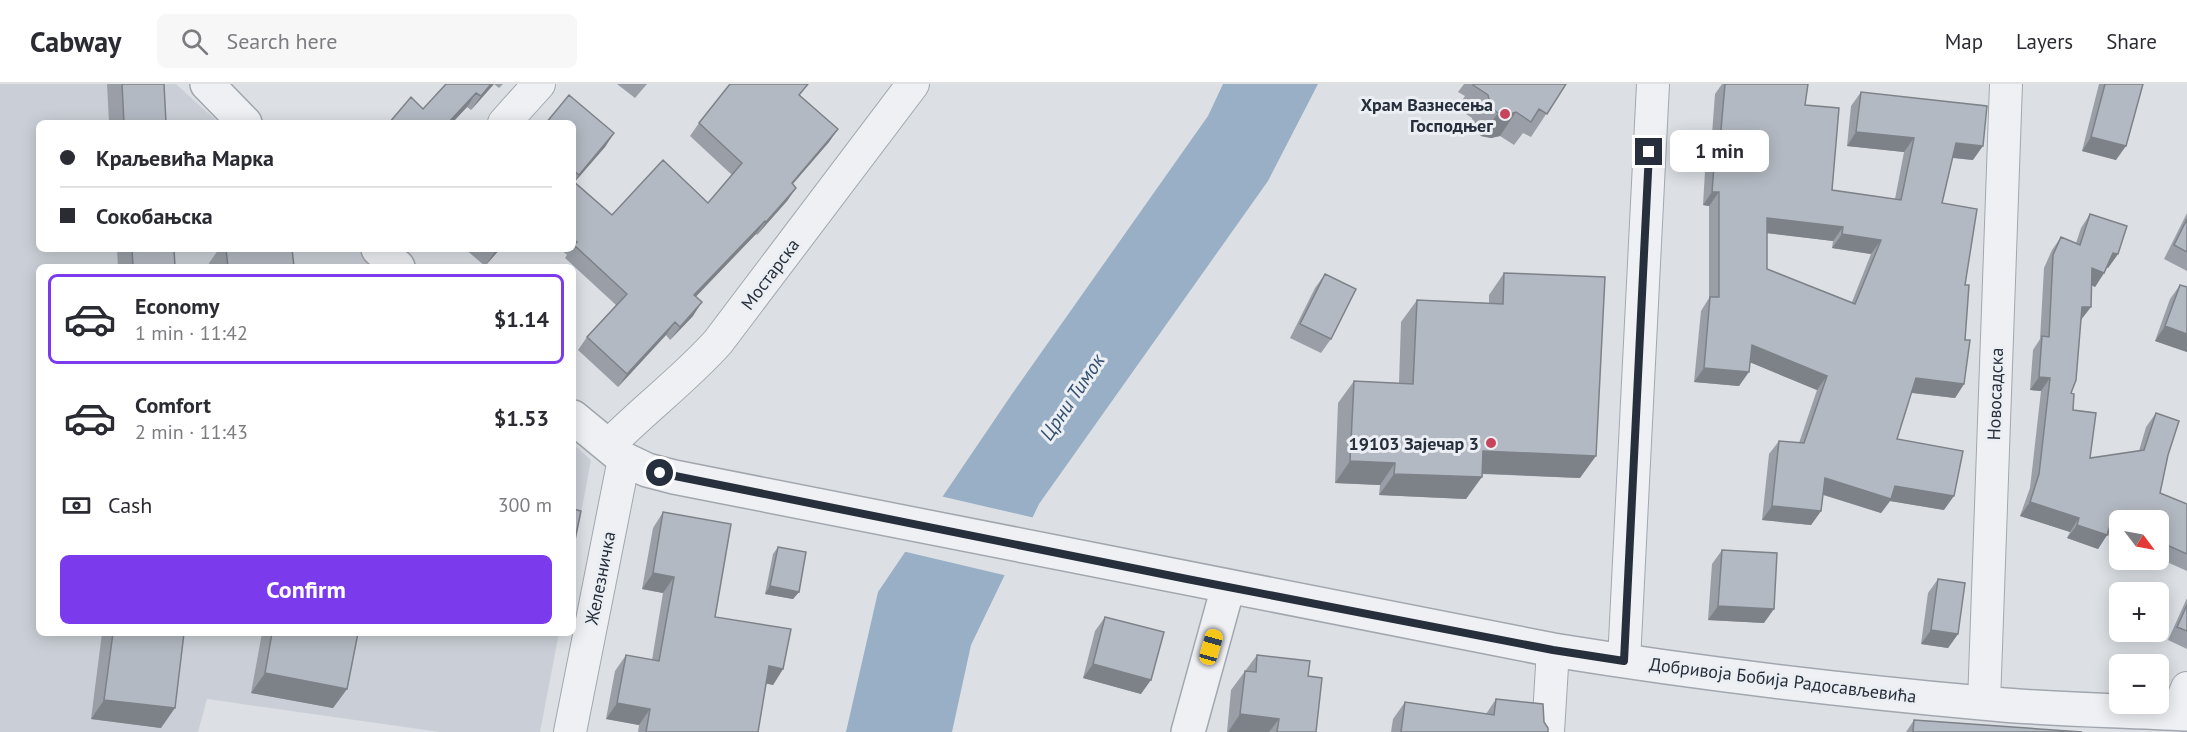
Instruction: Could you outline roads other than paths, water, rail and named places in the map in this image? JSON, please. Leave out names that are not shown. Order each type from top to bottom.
[{"type":"street","points":[[207,84],[241,120]]},
{"type":"street","points":[[507,120],[539,84]]},
{"type":"street","name":"Мостарска","points":[[616,453],[641,413],[701,361],[718,342],[913,84]]},
{"type":"street","points":[[1624,661],[1653,84]]},
{"type":"street","name":"Новосадска","points":[[1984,704],[2006,84]]},
{"type":"street","name":"Добривоја Бобија Радосављевића","points":[[576,420],[616,453],[647,470],[674,477],[1553,650],[1624,661],[1984,704],[2110,712],[2184,705]]},
{"type":"street","name":"Железничка","points":[[570,732],[616,453]]},
{"type":"street","points":[[1188,732],[1228,587]]},
{"type":"street","points":[[1548,732],[1553,650]]},
{"type":"water","name":"Црни Тимок","points":[[1223,84],[1318,84],[1268,181],[1039,504],[971,645],[952,732],[846,732],[878,592],[1012,394],[1208,116]]},
{"type":"place","name":"Храм Вазнесења Господњег","points":[[1505,114]]},
{"type":"place","name":"19103 Зајечар 3","points":[[1491,443]]}]
